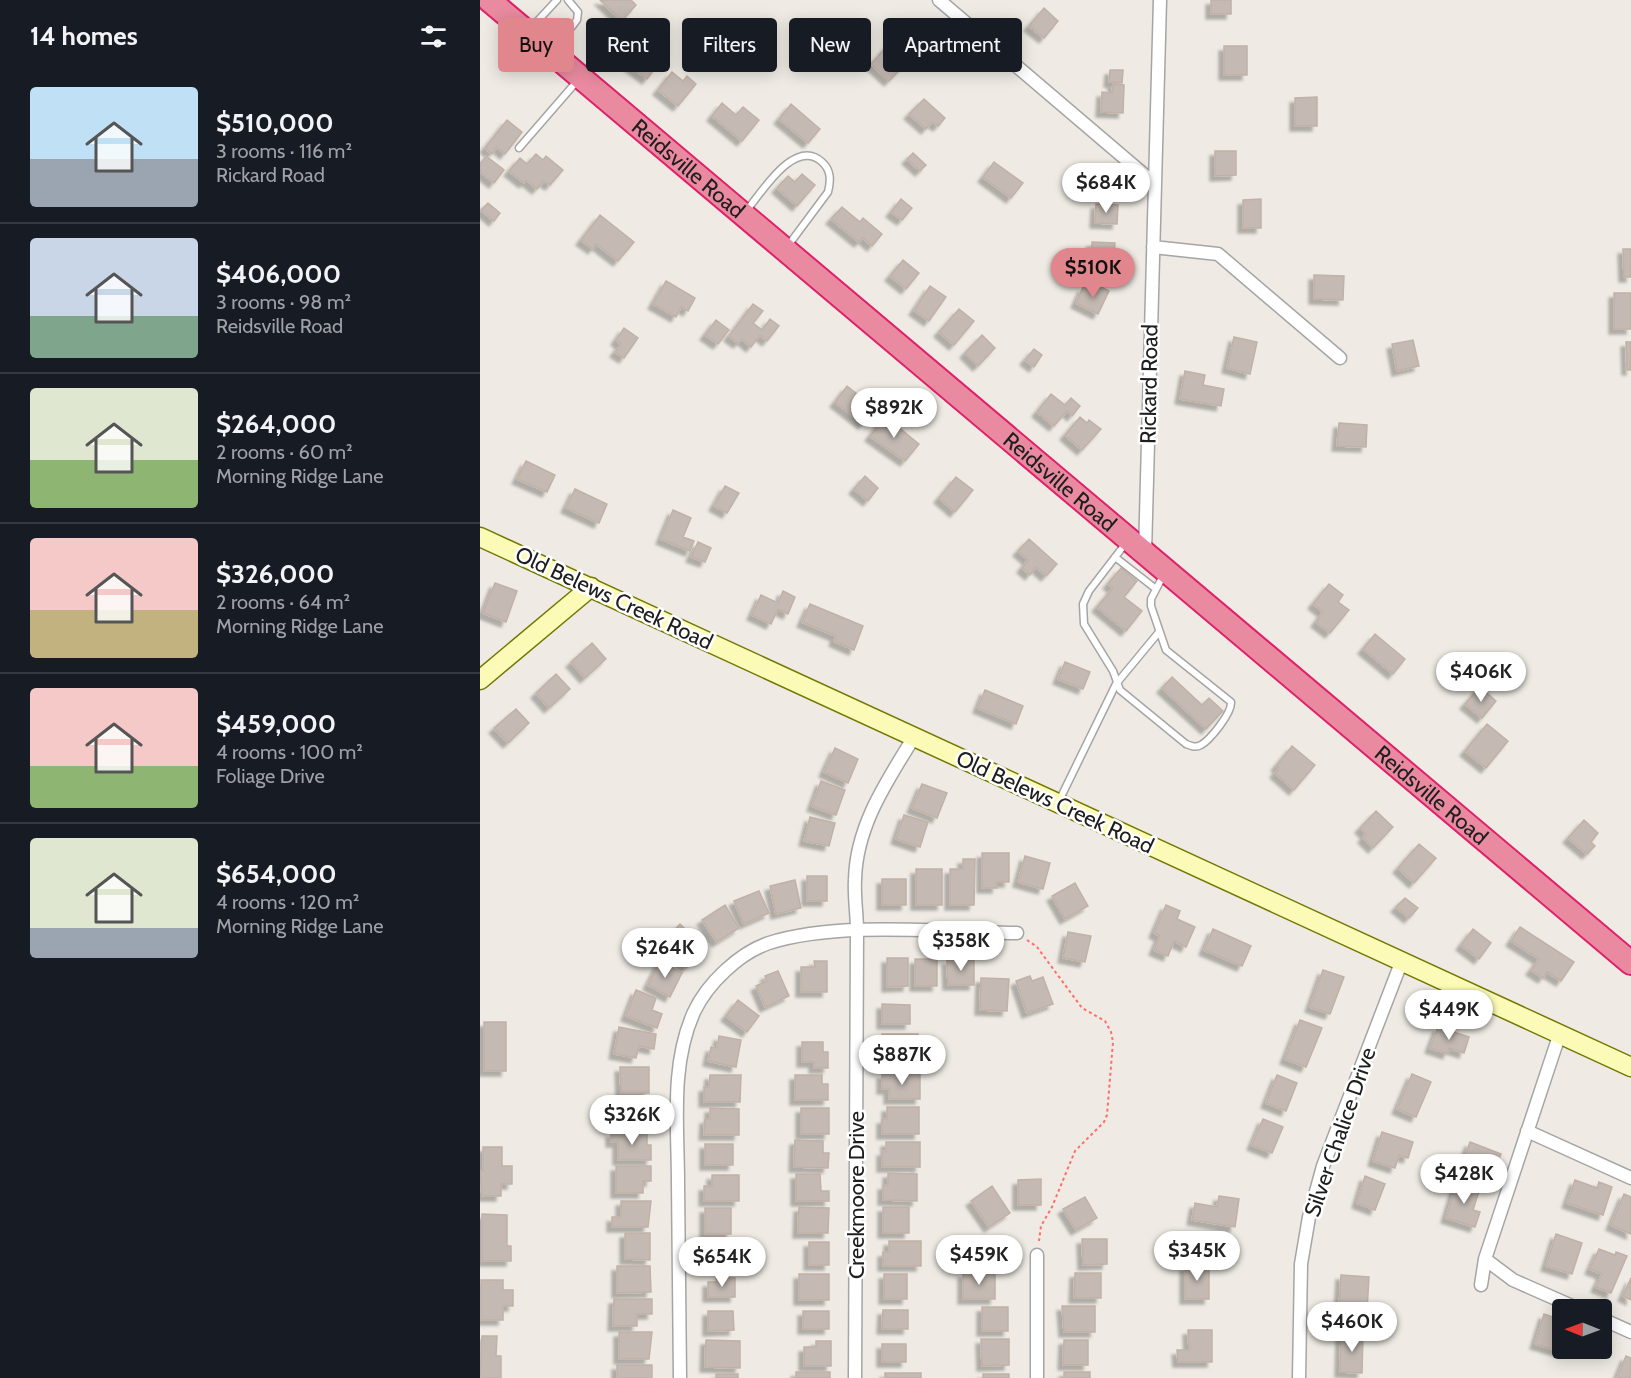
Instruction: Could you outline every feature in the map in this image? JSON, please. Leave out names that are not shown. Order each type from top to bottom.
[{"type":"highway","name":"Reidsville Road","points":[[489,0],[510,18]]},
{"type":"highway","name":"Reidsville Road","points":[[574,72],[785,249],[1161,580],[1631,963]]},
{"type":"street","points":[[939,0],[1155,184]]},
{"type":"street","name":"Rickard Road","points":[[1129,550],[1153,247],[1160,0]]},
{"type":"street","points":[[1153,247],[1218,254],[1340,358]]},
{"type":"street","name":"Old Belews Creek Road","points":[[480,537],[1559,1036],[1631,1067]]},
{"type":"street","points":[[480,680],[591,587]]},
{"type":"street","name":"Creekmoore Drive","points":[[855,1378],[857,931],[855,880],[868,818],[884,785],[914,737]]},
{"type":"street","points":[[680,1378],[678,1069],[694,1012],[716,980],[748,953],[767,944],[798,935],[857,931],[1017,933]]},
{"type":"street","name":"Silver Chalice Drive","points":[[1299,1378],[1301,1264],[1310,1217],[1323,1166],[1401,963]]},
{"type":"street","points":[[1481,1285],[1485,1258],[1559,1036]]},
{"type":"street","points":[[1527,1131],[1631,1178]]},
{"type":"street","points":[[1037,1255],[1038,1378]]},
{"type":"street","points":[[1485,1258],[1513,1280],[1556,1299]]},
{"type":"street","points":[[1612,1323],[1631,1332]]},
{"type":"lane","points":[[540,18],[557,0]]},
{"type":"lane","points":[[568,0],[578,12],[574,24]]},
{"type":"lane","points":[[519,148],[580,77]]},
{"type":"lane","points":[[743,215],[790,159],[807,155],[819,159],[828,169],[831,181],[828,192],[785,249]]},
{"type":"lane","points":[[1129,550],[1089,591],[1083,603],[1083,614],[1089,634],[1113,671],[1120,690],[1186,744],[1195,747],[1202,745],[1227,716],[1231,702],[1166,650],[1151,606],[1161,580]]},
{"type":"lane","points":[[1057,803],[1116,684],[1159,632]]},
{"type":"path","points":[[1017,933],[1037,947],[1082,1008],[1105,1022],[1113,1042],[1107,1115],[1104,1122],[1076,1151],[1052,1207],[1041,1226],[1037,1255]]},
{"type":"building","points":[[600,0],[631,0],[636,5],[625,18],[619,18]]},
{"type":"building","points":[[1211,0],[1231,0],[1231,14],[1211,14]]},
{"type":"building","points":[[1044,8],[1058,21],[1044,38],[1029,26]]},
{"type":"building","points":[[1224,46],[1247,46],[1247,75],[1224,75]]},
{"type":"building","points":[[883,51],[883,72],[898,72],[889,81],[871,64]]},
{"type":"building","points":[[1110,70],[1123,70],[1122,83],[1109,82]]},
{"type":"building","points":[[638,72],[652,72],[647,79]]},
{"type":"building","points":[[672,72],[683,81],[687,76],[696,84],[678,106],[658,90]]},
{"type":"building","points":[[1113,84],[1124,85],[1123,113],[1101,112],[1102,92],[1112,93]]},
{"type":"building","points":[[1317,97],[1317,126],[1295,126],[1295,98]]},
{"type":"building","points":[[924,99],[945,118],[938,126],[932,122],[926,129],[909,114]]},
{"type":"building","points":[[722,103],[736,115],[743,107],[759,120],[742,141],[712,116]]},
{"type":"building","points":[[791,104],[820,129],[808,143],[779,119]]},
{"type":"building","points":[[507,120],[522,132],[505,154],[497,147],[492,154],[485,148]]},
{"type":"building","points":[[1215,151],[1236,151],[1236,175],[1215,176]]},
{"type":"building","points":[[913,153],[926,165],[920,171],[907,159]]},
{"type":"building","points":[[536,154],[543,160],[546,156],[563,170],[550,185],[544,181],[537,189],[526,180],[524,183],[509,171],[520,158],[527,164]]},
{"type":"building","points":[[486,156],[504,170],[494,183],[480,172],[480,164]]},
{"type":"building","points":[[994,162],[1023,183],[1011,198],[983,177]]},
{"type":"building","points":[[802,174],[815,185],[797,206],[777,188],[788,176],[795,182]]},
{"type":"building","points":[[901,199],[912,208],[902,220],[891,212]]},
{"type":"building","points":[[1261,199],[1261,228],[1243,228],[1243,200]]},
{"type":"building","points":[[488,203],[500,213],[494,221],[481,210]]},
{"type":"building","points":[[1096,204],[1118,205],[1117,224],[1095,223]]},
{"type":"building","points":[[842,207],[860,222],[863,218],[882,234],[872,246],[863,238],[859,242],[831,219]]},
{"type":"building","points":[[600,215],[634,242],[618,261],[596,244],[593,249],[581,240]]},
{"type":"building","points":[[1092,242],[1115,243],[1114,262],[1091,261]]},
{"type":"building","points":[[1623,249],[1631,249],[1631,277],[1624,277]]},
{"type":"building","points":[[903,260],[919,273],[906,289],[890,276]]},
{"type":"building","points":[[1097,269],[1111,270],[1111,279],[1096,278]]},
{"type":"building","points":[[1314,275],[1344,276],[1343,300],[1314,299]]},
{"type":"building","points":[[666,281],[695,298],[688,311],[681,307],[676,317],[653,304]]},
{"type":"building","points":[[1096,284],[1109,291],[1098,314],[1076,303],[1083,287],[1092,292]]},
{"type":"building","points":[[930,286],[946,297],[929,321],[914,310]]},
{"type":"building","points":[[1614,293],[1631,293],[1631,329],[1614,329]]},
{"type":"building","points":[[753,304],[763,311],[753,323],[762,330],[770,319],[779,326],[767,341],[760,335],[751,347],[742,339],[738,343],[729,336]]},
{"type":"building","points":[[959,309],[974,321],[954,345],[939,332]]},
{"type":"building","points":[[716,320],[729,330],[718,344],[705,335]]},
{"type":"building","points":[[624,328],[638,338],[624,358],[615,352],[621,344],[616,340]]},
{"type":"building","points":[[982,335],[995,348],[978,366],[965,353]]},
{"type":"building","points":[[1234,337],[1257,342],[1250,374],[1227,368]]},
{"type":"building","points":[[1413,340],[1419,366],[1397,371],[1392,344]]},
{"type":"building","points":[[1626,342],[1631,342],[1631,370],[1627,370]]},
{"type":"building","points":[[1034,349],[1042,355],[1034,367],[1025,360]]},
{"type":"building","points":[[1185,371],[1205,375],[1203,385],[1224,389],[1221,406],[1180,399]]},
{"type":"building","points":[[847,386],[876,409],[863,424],[835,402]]},
{"type":"building","points":[[1051,394],[1065,405],[1071,398],[1080,406],[1072,416],[1067,411],[1054,426],[1037,412]]},
{"type":"building","points":[[885,416],[919,444],[905,461],[870,436]]},
{"type":"building","points":[[1080,417],[1087,423],[1089,420],[1101,429],[1082,450],[1065,435]]},
{"type":"building","points":[[1339,423],[1367,425],[1366,447],[1337,446]]},
{"type":"building","points":[[526,461],[555,475],[547,492],[517,479]]},
{"type":"building","points":[[865,476],[878,488],[868,501],[854,489]]},
{"type":"building","points":[[956,477],[973,490],[955,512],[939,498]]},
{"type":"building","points":[[725,486],[739,493],[727,513],[714,506]]},
{"type":"building","points":[[575,489],[607,504],[599,523],[566,508]]},
{"type":"building","points":[[673,510],[691,518],[683,537],[694,541],[690,551],[661,539]]},
{"type":"building","points":[[1029,539],[1057,564],[1046,576],[1036,567],[1030,575],[1022,568],[1028,560],[1018,551]]},
{"type":"building","points":[[698,542],[711,548],[705,562],[691,557]]},
{"type":"building","points":[[1121,568],[1137,581],[1124,597],[1142,611],[1126,631],[1097,607],[1113,588],[1108,584]]},
{"type":"building","points":[[495,583],[517,591],[506,622],[483,613]]},
{"type":"building","points":[[1329,584],[1343,595],[1338,602],[1349,610],[1330,633],[1316,622],[1323,612],[1313,604]]},
{"type":"building","points":[[783,591],[795,597],[788,614],[778,609],[771,624],[752,615],[761,595],[778,603]]},
{"type":"building","points":[[810,604],[863,626],[854,650],[834,641],[836,636],[802,622]]},
{"type":"building","points":[[1375,634],[1405,659],[1393,674],[1363,649]]},
{"type":"building","points":[[592,643],[606,659],[585,678],[571,662]]},
{"type":"building","points":[[1065,662],[1090,672],[1083,689],[1058,679]]},
{"type":"building","points":[[556,674],[570,689],[549,708],[536,693]]},
{"type":"building","points":[[1172,677],[1202,705],[1209,698],[1223,711],[1206,729],[1162,688]]},
{"type":"building","points":[[1480,687],[1496,701],[1482,718],[1465,704]]},
{"type":"building","points":[[985,690],[1023,706],[1016,724],[978,708]]},
{"type":"building","points":[[516,709],[529,723],[508,743],[494,728]]},
{"type":"building","points":[[1487,724],[1508,741],[1486,768],[1465,751]]},
{"type":"building","points":[[1292,746],[1315,765],[1294,790],[1275,773],[1279,768],[1276,766]]},
{"type":"building","points":[[835,748],[858,759],[848,783],[824,772]]},
{"type":"building","points":[[821,781],[845,790],[836,815],[812,806]]},
{"type":"building","points":[[922,784],[947,793],[937,818],[912,808]]},
{"type":"building","points":[[1376,811],[1393,827],[1373,848],[1363,838],[1366,834],[1360,828]]},
{"type":"building","points":[[904,815],[928,822],[920,847],[896,839]]},
{"type":"building","points":[[810,817],[835,823],[829,846],[804,841]]},
{"type":"building","points":[[1584,820],[1598,833],[1591,842],[1595,846],[1587,854],[1568,838]]},
{"type":"building","points":[[1419,844],[1436,858],[1414,883],[1398,868]]},
{"type":"building","points":[[982,853],[1009,853],[1009,882],[997,882],[997,888],[982,888]]},
{"type":"building","points":[[1025,856],[1050,863],[1043,889],[1018,882]]},
{"type":"building","points":[[963,859],[975,859],[974,905],[950,905],[950,869],[963,869]]},
{"type":"building","points":[[916,869],[942,869],[942,905],[916,905]]},
{"type":"building","points":[[807,876],[827,876],[827,901],[807,901]]},
{"type":"building","points":[[882,879],[906,879],[906,905],[882,905]]},
{"type":"building","points":[[795,880],[801,908],[776,914],[770,886]]},
{"type":"building","points":[[1075,883],[1088,906],[1065,919],[1052,896]]},
{"type":"building","points":[[759,891],[769,913],[744,924],[734,901]]},
{"type":"building","points":[[1405,898],[1418,908],[1409,918],[1396,907]]},
{"type":"building","points":[[725,905],[739,928],[717,942],[702,920]]},
{"type":"building","points":[[1166,905],[1180,911],[1177,919],[1195,927],[1186,947],[1174,941],[1168,956],[1154,950],[1160,936],[1154,933]]},
{"type":"building","points":[[680,924],[701,945],[693,952],[697,956],[686,968],[661,944]]},
{"type":"building","points":[[1520,927],[1574,962],[1561,981],[1547,972],[1543,978],[1531,970],[1539,959],[1511,941]]},
{"type":"building","points":[[1213,929],[1251,946],[1242,966],[1204,950]]},
{"type":"building","points":[[1473,929],[1491,943],[1479,959],[1461,945]]},
{"type":"building","points":[[1068,932],[1091,936],[1085,962],[1063,958]]},
{"type":"building","points":[[887,958],[908,958],[908,986],[887,987]]},
{"type":"building","points":[[915,959],[937,959],[937,986],[915,986]]},
{"type":"building","points":[[947,960],[974,960],[974,985],[948,985]]},
{"type":"building","points":[[660,961],[682,973],[670,997],[648,985]]},
{"type":"building","points":[[814,961],[827,961],[827,992],[801,992],[801,967],[815,967]]},
{"type":"building","points":[[1323,970],[1344,977],[1330,1014],[1310,1007]]},
{"type":"building","points":[[778,971],[789,996],[765,1007],[756,986],[767,981],[765,976]]},
{"type":"building","points":[[1030,976],[1032,981],[1043,977],[1053,1004],[1027,1013],[1016,981]]},
{"type":"building","points":[[981,978],[1009,979],[1007,1011],[980,1010]]},
{"type":"building","points":[[636,990],[656,998],[652,1010],[662,1014],[657,1028],[626,1016]]},
{"type":"building","points":[[738,1000],[759,1016],[747,1032],[726,1016]]},
{"type":"building","points":[[882,1004],[910,1005],[910,1024],[882,1024]]},
{"type":"building","points":[[1300,1020],[1322,1028],[1306,1067],[1285,1059]]},
{"type":"building","points":[[484,1022],[506,1022],[506,1071],[484,1071]]},
{"type":"building","points":[[619,1027],[656,1034],[654,1049],[639,1046],[636,1058],[614,1054]]},
{"type":"building","points":[[1438,1027],[1469,1037],[1464,1053],[1449,1048],[1448,1054],[1430,1048]]},
{"type":"building","points":[[882,1034],[918,1034],[918,1055],[890,1055],[889,1048],[882,1048]]},
{"type":"building","points":[[719,1036],[741,1040],[736,1067],[708,1061],[711,1047],[717,1048]]},
{"type":"building","points":[[802,1042],[823,1042],[823,1052],[828,1052],[828,1068],[814,1068],[814,1062],[802,1062]]},
{"type":"building","points":[[620,1067],[649,1067],[649,1093],[621,1093]]},
{"type":"building","points":[[882,1074],[920,1074],[920,1099],[889,1099],[889,1089],[882,1089]]},
{"type":"building","points":[[1412,1074],[1431,1082],[1416,1117],[1397,1109]]},
{"type":"building","points":[[710,1075],[741,1075],[740,1102],[704,1102],[704,1087],[709,1087]]},
{"type":"building","points":[[795,1075],[822,1075],[822,1084],[828,1084],[828,1100],[795,1100]]},
{"type":"building","points":[[1277,1075],[1297,1083],[1286,1111],[1266,1103]]},
{"type":"building","points":[[623,1103],[651,1103],[651,1124],[623,1123]]},
{"type":"building","points":[[887,1107],[919,1107],[919,1134],[882,1134],[882,1119],[887,1119]]},
{"type":"building","points":[[710,1108],[739,1109],[739,1135],[704,1135],[705,1119],[710,1119]]},
{"type":"building","points":[[801,1108],[829,1108],[829,1134],[801,1134]]},
{"type":"building","points":[[1263,1119],[1283,1127],[1272,1153],[1252,1145]]},
{"type":"building","points":[[1382,1132],[1413,1142],[1408,1158],[1399,1155],[1395,1168],[1373,1161]]},
{"type":"building","points":[[611,1133],[647,1133],[647,1145],[651,1145],[651,1160],[618,1160],[618,1142],[611,1142]]},
{"type":"building","points":[[795,1140],[823,1141],[823,1153],[829,1153],[828,1168],[794,1167]]},
{"type":"building","points":[[886,1142],[920,1142],[920,1167],[882,1167],[882,1151],[886,1152]]},
{"type":"building","points":[[1470,1142],[1501,1154],[1491,1181],[1460,1170]]},
{"type":"building","points":[[705,1144],[733,1144],[733,1165],[705,1165]]},
{"type":"building","points":[[483,1147],[502,1147],[502,1166],[512,1166],[512,1184],[501,1184],[501,1196],[482,1196],[480,1171],[483,1171]]},
{"type":"building","points":[[616,1166],[651,1166],[651,1181],[643,1181],[643,1193],[616,1193]]},
{"type":"building","points":[[888,1173],[917,1174],[917,1201],[883,1200],[883,1185],[888,1185]]},
{"type":"building","points":[[796,1174],[820,1174],[821,1191],[829,1191],[829,1201],[796,1201]]},
{"type":"building","points":[[712,1175],[739,1175],[739,1201],[704,1201],[704,1186],[712,1186]]},
{"type":"building","points":[[1365,1176],[1385,1184],[1375,1210],[1357,1203]]},
{"type":"building","points":[[1041,1179],[1041,1205],[1018,1205],[1018,1180]]},
{"type":"building","points":[[1575,1180],[1597,1188],[1599,1182],[1612,1187],[1603,1215],[1567,1203]]},
{"type":"building","points":[[1457,1181],[1480,1188],[1473,1210],[1480,1212],[1475,1227],[1446,1218]]},
{"type":"building","points":[[992,1186],[1010,1213],[989,1227],[971,1201]]},
{"type":"building","points":[[1624,1194],[1631,1197],[1631,1234],[1611,1225]]},
{"type":"building","points":[[1219,1196],[1239,1199],[1235,1227],[1192,1220],[1195,1203],[1217,1207]]},
{"type":"building","points":[[1085,1197],[1097,1218],[1076,1230],[1063,1209]]},
{"type":"building","points":[[621,1201],[651,1201],[648,1227],[612,1227],[612,1217],[621,1217]]},
{"type":"building","points":[[799,1207],[829,1208],[828,1233],[798,1233]]},
{"type":"building","points":[[883,1207],[909,1207],[909,1233],[883,1233]]},
{"type":"building","points":[[705,1208],[731,1208],[731,1234],[705,1234]]},
{"type":"building","points":[[482,1214],[507,1215],[507,1246],[511,1246],[511,1261],[482,1261]]},
{"type":"building","points":[[625,1233],[650,1233],[650,1260],[625,1259]]},
{"type":"building","points":[[1556,1234],[1582,1243],[1572,1274],[1546,1266]]},
{"type":"building","points":[[959,1237],[986,1238],[988,1265],[957,1263]]},
{"type":"building","points":[[1082,1239],[1107,1239],[1107,1264],[1083,1265]]},
{"type":"building","points":[[889,1241],[921,1241],[921,1266],[883,1266],[883,1252],[889,1252]]},
{"type":"building","points":[[809,1242],[829,1242],[829,1265],[809,1265]]},
{"type":"building","points":[[708,1244],[733,1244],[733,1264],[708,1264]]},
{"type":"building","points":[[1599,1249],[1615,1255],[1616,1252],[1627,1256],[1611,1293],[1596,1287],[1602,1274],[1590,1269]]},
{"type":"building","points":[[617,1266],[650,1266],[651,1292],[617,1293]]},
{"type":"building","points":[[1185,1266],[1209,1266],[1209,1299],[1185,1299]]},
{"type":"building","points":[[963,1273],[995,1273],[995,1299],[963,1299]]},
{"type":"building","points":[[1075,1273],[1101,1273],[1101,1298],[1074,1298]]},
{"type":"building","points":[[799,1274],[829,1274],[829,1300],[799,1300]]},
{"type":"building","points":[[884,1274],[907,1274],[907,1299],[884,1299]]},
{"type":"building","points":[[1341,1275],[1369,1277],[1367,1311],[1339,1310]]},
{"type":"building","points":[[716,1278],[735,1278],[735,1297],[708,1297],[708,1282],[717,1282]]},
{"type":"building","points":[[1631,1278],[1631,1300],[1623,1296]]},
{"type":"building","points":[[481,1280],[503,1280],[503,1290],[513,1290],[513,1306],[503,1306],[503,1320],[481,1320]]},
{"type":"building","points":[[614,1299],[652,1299],[652,1314],[637,1314],[637,1326],[613,1326]]},
{"type":"building","points":[[1062,1306],[1095,1306],[1095,1332],[1064,1332]]},
{"type":"building","points":[[982,1307],[1008,1307],[1008,1331],[982,1331]]},
{"type":"building","points":[[883,1310],[908,1310],[908,1329],[882,1329]]},
{"type":"building","points":[[708,1311],[733,1311],[734,1330],[708,1331]]},
{"type":"building","points":[[803,1311],[829,1311],[829,1329],[803,1329]]},
{"type":"building","points":[[1544,1314],[1552,1317],[1552,1349],[1535,1344]]},
{"type":"building","points":[[1188,1330],[1212,1330],[1212,1362],[1178,1362],[1177,1350],[1189,1350]]},
{"type":"building","points":[[619,1332],[652,1332],[649,1359],[619,1359]]},
{"type":"building","points":[[1341,1334],[1363,1334],[1362,1373],[1340,1372]]},
{"type":"building","points":[[482,1336],[497,1336],[496,1356],[501,1356],[501,1378],[480,1378]]},
{"type":"building","points":[[981,1339],[1009,1339],[1009,1365],[982,1366]]},
{"type":"building","points":[[706,1340],[740,1341],[740,1368],[705,1367]]},
{"type":"building","points":[[1064,1340],[1088,1340],[1088,1365],[1063,1365]]},
{"type":"building","points":[[816,1341],[831,1341],[831,1366],[804,1366],[804,1347],[816,1347]]},
{"type":"building","points":[[882,1344],[906,1344],[906,1362],[882,1362]]},
{"type":"building","points":[[1626,1356],[1631,1358],[1631,1378],[1617,1378]]},
{"type":"building","points":[[617,1365],[652,1365],[652,1378],[617,1378]]},
{"type":"building","points":[[796,1372],[830,1372],[830,1378],[796,1378]]},
{"type":"building","points":[[1064,1372],[1090,1372],[1090,1378],[1064,1378]]},
{"type":"building","points":[[885,1373],[921,1373],[921,1378],[885,1378]]},
{"type":"building","points":[[716,1374],[738,1374],[738,1378],[716,1378]]},
{"type":"building","points":[[983,1374],[1009,1374],[1009,1378],[983,1378]]}]
